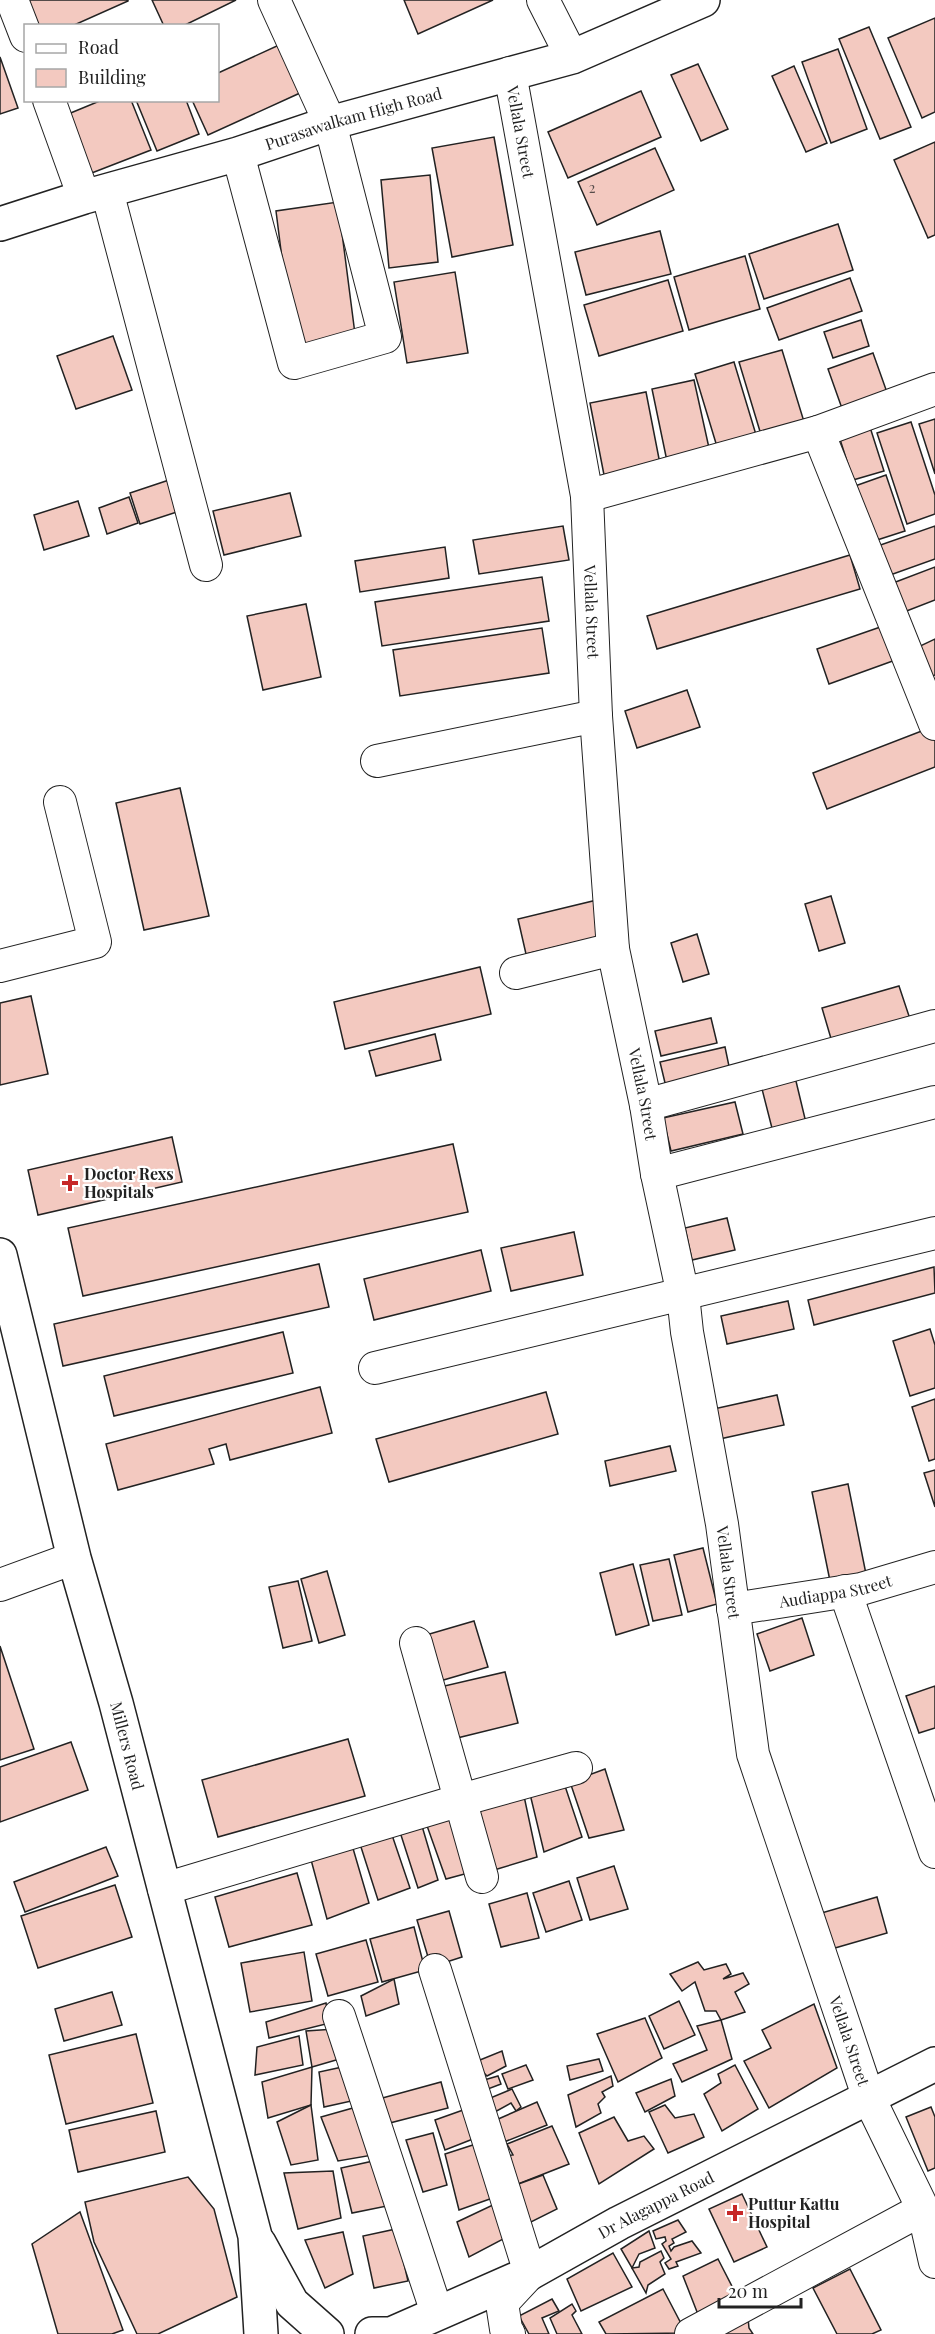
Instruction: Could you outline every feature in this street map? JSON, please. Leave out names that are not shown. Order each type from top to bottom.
[{"type":"main road","name":"Purasawalkam High Road","points":[[0,224],[238,154],[330,123],[572,57],[703,0]]},
{"type":"main road","name":"Millers Road","points":[[2,1269],[74,1558],[116,1703],[255,2236]]},
{"type":"main road","name":"Dr Alagappa Road","points":[[372,2334],[391,2334],[530,2273],[619,2223],[935,2064]]},
{"type":"main road","points":[[255,2236],[261,2334]]},
{"type":"main road","points":[[255,2236],[292,2303],[327,2334]]},
{"type":"street","points":[[12,0],[24,31]]},
{"type":"street","points":[[238,154],[294,363],[385,338],[330,123],[273,0]]},
{"type":"street","points":[[543,0],[572,57]]},
{"type":"street","name":"Vellala Street","points":[[510,73],[588,496],[596,716],[613,949],[683,1295],[687,1332],[722,1524],[753,1754],[868,2096],[923,2209],[935,2262]]},
{"type":"street","points":[[50,102],[96,194],[206,565]]},
{"type":"street","points":[[588,496],[818,432],[935,389]]},
{"type":"street","points":[[818,432],[935,724]]},
{"type":"street","points":[[377,761],[596,716]]},
{"type":"street","points":[[0,966],[95,942],[60,802]]},
{"type":"street","points":[[516,973],[613,949]]},
{"type":"street","points":[[646,1105],[935,1026]]},
{"type":"street","points":[[657,1174],[935,1102]]},
{"type":"street","points":[[375,1368],[935,1233]]},
{"type":"street","points":[[0,1585],[74,1558]]},
{"type":"street","name":"Audiappa Street","points":[[733,1609],[861,1589],[935,1567]]},
{"type":"street","points":[[845,1591],[935,1852]]},
{"type":"street","points":[[416,1643],[482,1877]]},
{"type":"street","points":[[164,1889],[576,1768]]},
{"type":"street","points":[[435,1971],[530,2273],[502,2303],[506,2329],[509,2334]]},
{"type":"street","points":[[339,2016],[437,2313]]},
{"type":"street","points":[[691,2334],[923,2209]]},
{"type":"building","points":[[21,0],[128,0],[76,24],[32,24]]},
{"type":"building","points":[[152,0],[236,0],[187,24],[163,24]]},
{"type":"building","points":[[404,0],[493,0],[418,34]]},
{"type":"building","points":[[935,18],[935,112],[922,118],[888,38]]},
{"type":"building","points":[[869,27],[911,127],[880,139],[839,39]]},
{"type":"building","points":[[279,45],[300,93],[208,135],[193,102],[219,102],[219,73]]},
{"type":"building","points":[[838,49],[867,129],[831,143],[802,62]]},
{"type":"building","points":[[0,57],[18,108],[0,114]]},
{"type":"building","points":[[698,64],[728,129],[701,141],[671,75]]},
{"type":"building","points":[[794,66],[827,143],[806,152],[772,76]]},
{"type":"building","points":[[641,91],[661,137],[568,178],[548,132]]},
{"type":"building","points":[[97,102],[132,102],[151,150],[84,176],[61,117]]},
{"type":"building","points":[[137,102],[187,102],[199,134],[157,151]]},
{"type":"building","points":[[494,137],[513,245],[452,257],[432,148]]},
{"type":"building","points":[[935,142],[935,235],[928,238],[894,160]]},
{"type":"building","points":[[655,148],[674,190],[597,225],[578,182]]},
{"type":"building","points":[[430,175],[438,262],[389,268],[381,180]]},
{"type":"building","points":[[338,202],[355,334],[294,354],[276,211]]},
{"type":"building","points":[[838,224],[853,270],[764,299],[749,254]]},
{"type":"building","points":[[660,231],[671,274],[586,295],[575,252]]},
{"type":"building","points":[[745,256],[760,309],[689,330],[674,277]]},
{"type":"building","points":[[455,272],[468,353],[407,363],[394,282]]},
{"type":"building","points":[[850,278],[862,311],[779,340],[767,308]]},
{"type":"building","points":[[668,280],[683,331],[599,356],[584,305]]},
{"type":"building","points":[[861,320],[869,346],[833,358],[824,332]]},
{"type":"building","points":[[113,336],[132,390],[76,409],[57,356]]},
{"type":"building","points":[[782,350],[805,425],[762,438],[739,362]]},
{"type":"building","points":[[873,353],[889,398],[844,414],[828,369]]},
{"type":"building","points":[[734,362],[757,438],[718,450],[695,374]]},
{"type":"building","points":[[694,380],[711,457],[668,466],[652,389]]},
{"type":"building","points":[[646,392],[661,469],[605,480],[590,403]]},
{"type":"building","points":[[935,419],[935,474],[919,424]]},
{"type":"building","points":[[911,422],[935,495],[935,514],[907,524],[877,433]]},
{"type":"building","points":[[869,424],[884,471],[853,480],[838,433]]},
{"type":"building","points":[[886,475],[905,531],[874,541],[855,486]]},
{"type":"building","points":[[178,477],[189,508],[140,524],[130,493]]},
{"type":"building","points":[[290,493],[301,536],[224,555],[213,511]]},
{"type":"building","points":[[129,497],[138,523],[107,534],[99,508]]},
{"type":"building","points":[[78,501],[89,536],[44,550],[34,515]]},
{"type":"building","points":[[563,526],[569,560],[479,574],[473,540]]},
{"type":"building","points":[[935,526],[935,559],[879,579],[869,549]]},
{"type":"building","points":[[445,547],[449,578],[360,592],[355,561]]},
{"type":"building","points":[[850,555],[860,589],[657,649],[647,616]]},
{"type":"building","points":[[935,567],[935,600],[904,612],[893,583]]},
{"type":"building","points":[[542,577],[549,621],[382,646],[375,602]]},
{"type":"building","points":[[306,604],[321,677],[263,690],[247,616]]},
{"type":"building","points":[[889,624],[901,658],[829,684],[817,649]]},
{"type":"building","points":[[542,628],[549,673],[400,696],[393,650]]},
{"type":"building","points":[[935,639],[935,675],[931,677],[918,647]]},
{"type":"building","points":[[687,690],[700,727],[637,748],[625,711]]},
{"type":"building","points":[[932,727],[935,735],[935,767],[827,809],[813,773]]},
{"type":"building","points":[[180,788],[209,916],[144,930],[116,803]]},
{"type":"building","points":[[831,896],[845,943],[819,951],[805,904]]},
{"type":"building","points":[[597,900],[606,935],[526,954],[518,919]]},
{"type":"building","points":[[697,934],[709,974],[683,982],[671,943]]},
{"type":"building","points":[[480,967],[491,1014],[345,1049],[334,1002]]},
{"type":"building","points":[[899,986],[910,1019],[832,1042],[822,1008]]},
{"type":"building","points":[[31,996],[48,1074],[0,1085],[0,1003]]},
{"type":"building","points":[[711,1018],[717,1043],[661,1056],[655,1031]]},
{"type":"building","points":[[435,1034],[441,1060],[376,1076],[369,1051]]},
{"type":"building","points":[[725,1047],[730,1071],[666,1087],[660,1062]]},
{"type":"building","points":[[795,1077],[807,1127],[774,1136],[761,1085]]},
{"type":"building","points":[[735,1102],[743,1134],[671,1151],[663,1118]]},
{"type":"building","points":[[172,1137],[182,1182],[38,1215],[28,1170]]},
{"type":"building","points":[[453,1144],[468,1212],[83,1296],[68,1228]]},
{"type":"building","points":[[727,1218],[735,1250],[692,1260],[685,1228]]},
{"type":"building","points":[[574,1232],[583,1275],[511,1291],[501,1248]]},
{"type":"building","points":[[481,1250],[491,1291],[374,1320],[364,1279]]},
{"type":"building","points":[[319,1264],[329,1307],[63,1366],[54,1324]]},
{"type":"building","points":[[934,1267],[935,1293],[814,1325],[808,1300]]},
{"type":"building","points":[[788,1301],[794,1329],[727,1344],[721,1316]]},
{"type":"building","points":[[930,1329],[935,1345],[935,1388],[910,1396],[893,1341]]},
{"type":"building","points":[[283,1332],[293,1373],[114,1416],[104,1376]]},
{"type":"building","points":[[320,1387],[332,1433],[230,1460],[226,1444],[209,1449],[214,1464],[118,1490],[106,1444]]},
{"type":"building","points":[[546,1392],[558,1434],[389,1482],[376,1439]]},
{"type":"building","points":[[777,1395],[784,1425],[715,1440],[709,1410]]},
{"type":"building","points":[[935,1399],[935,1459],[929,1461],[912,1407]]},
{"type":"building","points":[[670,1446],[676,1471],[610,1486],[605,1461]]},
{"type":"building","points":[[935,1470],[935,1507],[924,1473]]},
{"type":"building","points":[[848,1484],[866,1574],[830,1581],[812,1492]]},
{"type":"building","points":[[703,1548],[717,1604],[688,1612],[674,1555]]},
{"type":"building","points":[[669,1559],[682,1615],[653,1621],[640,1565]]},
{"type":"building","points":[[633,1564],[649,1625],[616,1635],[600,1573]]},
{"type":"building","points":[[327,1571],[345,1635],[319,1643],[301,1579]]},
{"type":"building","points":[[298,1581],[312,1641],[283,1648],[269,1587]]},
{"type":"building","points":[[802,1618],[814,1655],[770,1671],[757,1634]]},
{"type":"building","points":[[474,1621],[488,1667],[440,1681],[426,1635]]},
{"type":"building","points":[[0,1646],[34,1749],[0,1760]]},
{"type":"building","points":[[505,1672],[518,1723],[453,1739],[440,1687]]},
{"type":"building","points":[[935,1686],[935,1728],[919,1733],[906,1696]]},
{"type":"building","points":[[348,1739],[365,1796],[218,1837],[202,1780]]},
{"type":"building","points":[[71,1742],[88,1790],[0,1822],[0,1767]]},
{"type":"building","points":[[605,1769],[624,1830],[589,1838],[570,1782]]},
{"type":"building","points":[[564,1783],[582,1837],[544,1852],[530,1794]]},
{"type":"building","points":[[524,1796],[537,1857],[494,1870],[478,1808]]},
{"type":"building","points":[[455,1812],[472,1872],[446,1879],[426,1823]]},
{"type":"building","points":[[422,1826],[438,1880],[418,1888],[400,1832]]},
{"type":"building","points":[[392,1835],[410,1888],[378,1900],[360,1844]]},
{"type":"building","points":[[352,1845],[369,1903],[327,1919],[310,1856]]},
{"type":"building","points":[[106,1847],[118,1876],[25,1912],[14,1882]]},
{"type":"building","points":[[614,1866],[628,1909],[590,1920],[577,1878]]},
{"type":"building","points":[[297,1873],[312,1925],[229,1947],[215,1897]]},
{"type":"building","points":[[569,1881],[582,1920],[546,1932],[533,1893]]},
{"type":"building","points":[[115,1885],[132,1937],[38,1968],[21,1916]]},
{"type":"building","points":[[527,1893],[539,1938],[501,1947],[489,1904]]},
{"type":"building","points":[[877,1897],[887,1933],[828,1950],[818,1914]]},
{"type":"building","points":[[449,1911],[462,1957],[431,1967],[417,1920]]},
{"type":"building","points":[[414,1927],[425,1970],[382,1982],[370,1939]]},
{"type":"building","points":[[366,1940],[378,1982],[328,1996],[316,1954]]},
{"type":"building","points":[[304,1952],[312,2001],[250,2012],[241,1963]]},
{"type":"building","points":[[698,1962],[704,1970],[726,1964],[731,1974],[723,1979],[743,1973],[749,1984],[735,1992],[745,2012],[721,2020],[716,2011],[705,2011],[695,1982],[682,1991],[670,1974]]},
{"type":"building","points":[[394,1979],[399,2004],[366,2016],[361,1996]]},
{"type":"building","points":[[112,1992],[122,2025],[64,2041],[55,2009]]},
{"type":"building","points":[[679,2001],[695,2035],[664,2049],[649,2016]]},
{"type":"building","points":[[326,2003],[330,2023],[269,2038],[266,2022]]},
{"type":"building","points":[[814,2004],[837,2068],[769,2108],[744,2061],[771,2048],[762,2030]]},
{"type":"building","points":[[645,2018],[662,2058],[618,2082],[597,2034]]},
{"type":"building","points":[[721,2020],[732,2059],[682,2082],[673,2064],[707,2050],[697,2026]]},
{"type":"building","points":[[335,2029],[343,2058],[312,2067],[306,2031]]},
{"type":"building","points":[[136,2034],[153,2103],[66,2124],[49,2055]]},
{"type":"building","points":[[299,2036],[303,2065],[255,2075],[257,2047]]},
{"type":"building","points":[[502,2051],[506,2066],[487,2076],[483,2072],[477,2075],[475,2062]]},
{"type":"building","points":[[599,2059],[603,2071],[570,2080],[567,2066]]},
{"type":"building","points":[[526,2065],[533,2080],[508,2089],[502,2074]]},
{"type":"building","points":[[735,2065],[758,2109],[722,2131],[704,2094],[721,2083],[718,2074]]},
{"type":"building","points":[[347,2066],[356,2100],[324,2107],[319,2072]]},
{"type":"building","points":[[312,2067],[311,2105],[268,2118],[262,2082]]},
{"type":"building","points":[[498,2076],[501,2084],[488,2089],[477,2082]]},
{"type":"building","points":[[611,2076],[613,2086],[602,2092],[605,2097],[598,2104],[601,2113],[576,2127],[568,2095]]},
{"type":"building","points":[[671,2079],[675,2096],[645,2112],[636,2093]]},
{"type":"building","points":[[441,2082],[448,2108],[382,2125],[375,2100]]},
{"type":"building","points":[[512,2089],[521,2107],[516,2111],[511,2103],[493,2113],[483,2101]]},
{"type":"building","points":[[537,2102],[547,2125],[494,2146],[489,2123]]},
{"type":"building","points":[[311,2105],[318,2160],[291,2165],[277,2122]]},
{"type":"building","points":[[665,2105],[675,2118],[694,2114],[704,2137],[668,2153],[649,2112]]},
{"type":"building","points":[[360,2106],[373,2155],[338,2161],[321,2117]]},
{"type":"building","points":[[931,2107],[935,2117],[935,2168],[928,2171],[906,2117]]},
{"type":"building","points":[[466,2109],[478,2137],[445,2150],[435,2120]]},
{"type":"building","points":[[156,2111],[165,2152],[78,2172],[69,2130]]},
{"type":"building","points":[[614,2117],[628,2141],[644,2136],[654,2149],[599,2184],[579,2133]]},
{"type":"building","points":[[552,2126],[569,2164],[513,2186],[496,2157],[513,2155],[507,2144]]},
{"type":"building","points":[[433,2133],[447,2185],[423,2192],[406,2140]]},
{"type":"building","points":[[479,2143],[501,2195],[459,2210],[445,2154]]},
{"type":"building","points":[[378,2160],[392,2205],[352,2213],[341,2168]]},
{"type":"building","points":[[333,2171],[341,2218],[298,2229],[284,2173]]},
{"type":"building","points":[[543,2175],[557,2209],[525,2225],[513,2186]]},
{"type":"building","points":[[188,2177],[214,2209],[237,2297],[158,2334],[137,2334],[94,2242],[85,2202]]},
{"type":"building","points":[[742,2194],[767,2247],[734,2262],[709,2209]]},
{"type":"building","points":[[497,2203],[509,2236],[469,2257],[457,2222]]},
{"type":"building","points":[[80,2212],[123,2330],[112,2334],[58,2334],[32,2244]]},
{"type":"building","points":[[678,2220],[686,2232],[672,2239],[674,2243],[669,2246],[671,2251],[674,2247],[692,2241],[701,2253],[676,2262],[678,2266],[669,2269],[665,2263],[671,2259],[662,2244],[666,2241],[665,2237],[656,2239],[653,2231]]},
{"type":"building","points":[[396,2229],[408,2281],[374,2288],[363,2236]]},
{"type":"building","points":[[649,2231],[655,2248],[639,2254],[632,2268],[621,2249]]},
{"type":"building","points":[[343,2232],[353,2274],[325,2288],[305,2240]]},
{"type":"building","points":[[661,2251],[664,2258],[660,2262],[665,2274],[648,2285],[646,2293],[632,2268],[639,2267],[640,2262]]},
{"type":"building","points":[[613,2253],[632,2287],[581,2311],[567,2279]]},
{"type":"building","points":[[718,2259],[737,2296],[699,2317],[683,2276]]},
{"type":"building","points":[[850,2269],[881,2330],[872,2334],[837,2334],[813,2288]]},
{"type":"building","points":[[663,2289],[686,2333],[606,2334],[599,2322]]},
{"type":"building","points":[[552,2299],[559,2311],[542,2318],[549,2334],[529,2334],[519,2316]]},
{"type":"building","points":[[572,2304],[576,2311],[572,2315],[582,2334],[557,2334],[550,2318]]},
{"type":"building","points":[[747,2308],[749,2328],[753,2334],[723,2334]]},
{"type":"place","name":"Doctor Rexs Hospitals","points":[[70,1183]]},
{"type":"place","name":"Puttur Kattu Hospital","points":[[735,2213]]}]
